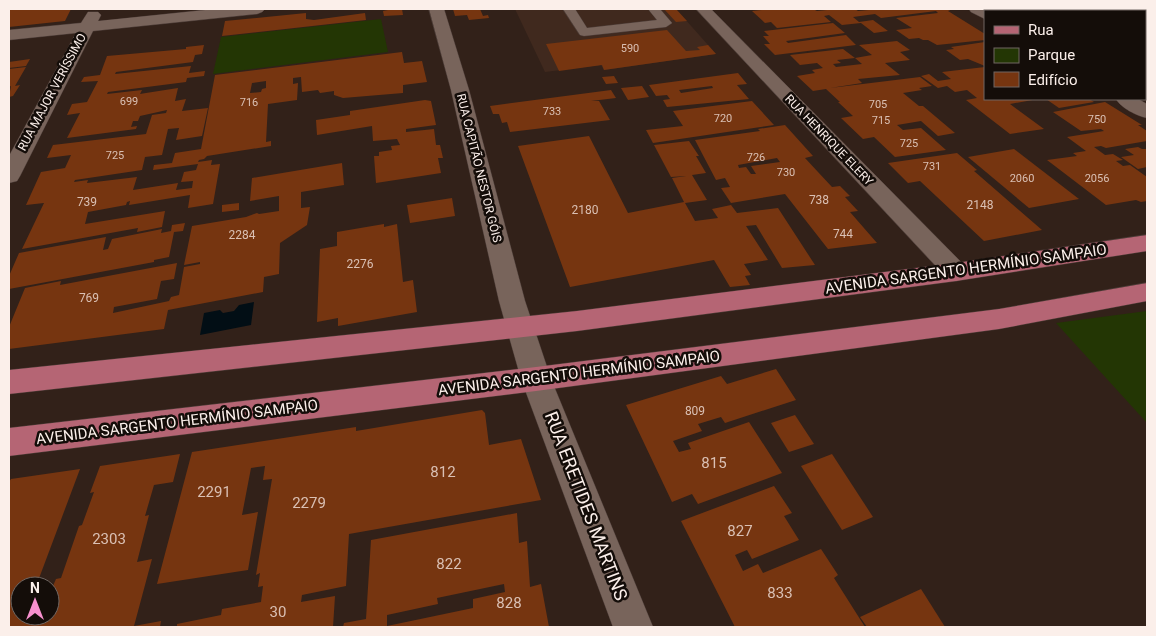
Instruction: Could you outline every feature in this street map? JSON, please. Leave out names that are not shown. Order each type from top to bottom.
[{"type":"main road","name":"AVENIDA SARGENTO HERMÍNIO SAMPAIO","points":[[9,382],[521,327],[956,272],[1147,243]]},
{"type":"main road","name":"AVENIDA SARGENTO HERMÍNIO SAMPAIO","points":[[9,442],[536,379],[999,319],[1147,292]]},
{"type":"street","name":"RUA MAJOR VERÍSSIMO","points":[[9,176],[96,9]]},
{"type":"street","points":[[9,34],[257,9]]},
{"type":"street","name":"RUA CAPITÃO NESTOR GÓIS","points":[[436,9],[460,90],[512,301],[521,327]]},
{"type":"street","name":"RUA HENRIQUE ELERY","points":[[702,9],[956,272]]},
{"type":"street","points":[[1127,100],[1147,112]]},
{"type":"street","name":"RUA ERETIDES MARTINS","points":[[521,327],[536,379],[633,627]]},
{"type":"lane","points":[[570,9],[584,32],[666,23],[654,9]]},
{"type":"shaded area","points":[[515,9],[676,9],[716,54],[604,70],[601,65],[545,72]]},
{"type":"shaded area","points":[[999,9],[1147,9],[1147,97],[1146,10]]},
{"type":"shaded area","points":[[254,302],[251,325],[200,335],[204,313],[220,310],[223,313],[234,311],[239,305]]},
{"type":"green space","points":[[381,19],[388,52],[213,74],[221,37]]},
{"type":"green space","points":[[1147,311],[1147,423],[1056,323]]},
{"type":"building","points":[[9,9],[71,9],[65,21],[9,27]]},
{"type":"building","points":[[402,9],[403,15],[384,16],[383,11]]},
{"type":"building","points":[[453,9],[480,9],[483,16],[488,15],[489,18],[469,20],[467,15],[455,16]]},
{"type":"building","points":[[664,9],[676,9],[687,21],[676,22]]},
{"type":"building","points":[[773,9],[813,9],[817,11],[855,9],[858,11],[879,9],[953,9],[948,11],[984,33],[984,40],[937,45],[919,38],[909,39],[896,30],[912,28],[896,18],[938,13],[936,11],[881,18],[875,14],[853,17],[859,22],[873,20],[888,31],[874,33],[861,23],[842,25],[829,15],[824,16],[831,22],[777,28],[771,22],[765,23],[752,11]]},
{"type":"building","points":[[1042,9],[1112,10],[1044,10]]},
{"type":"building","points":[[306,13],[306,19],[314,20],[365,13],[366,20],[222,36],[225,21]]},
{"type":"building","points":[[1146,22],[1147,23],[1146,48]]},
{"type":"building","points":[[833,23],[845,33],[786,41],[788,43],[846,35],[856,45],[775,55],[764,44],[770,44],[763,36],[769,36],[764,31]]},
{"type":"building","points":[[667,30],[686,51],[700,50],[697,47],[708,45],[716,54],[604,70],[602,65],[559,71],[546,44]]},
{"type":"building","points":[[897,41],[910,50],[900,52],[910,60],[885,63],[900,75],[858,79],[862,83],[830,88],[920,77],[932,86],[919,88],[922,90],[903,93],[919,106],[923,106],[955,133],[938,136],[921,121],[897,125],[903,130],[921,128],[946,150],[895,157],[874,137],[863,139],[841,118],[853,116],[838,102],[840,102],[826,89],[813,91],[797,76],[815,73],[812,70],[823,68],[817,63],[800,65],[790,55],[843,49],[855,58],[872,55],[859,45]],"holes":[[[855,58],[862,64],[836,67],[833,64],[841,63],[837,60]]]},
{"type":"building","points":[[984,42],[984,66],[968,59],[960,60],[946,50],[954,49],[951,47]]},
{"type":"building","points":[[204,45],[202,54],[195,55],[193,62],[116,72],[115,74],[191,66],[189,73],[205,71],[204,76],[187,78],[186,82],[108,92],[107,94],[142,90],[140,94],[178,88],[175,101],[186,99],[182,111],[208,108],[202,136],[176,140],[179,128],[168,129],[162,155],[145,157],[142,170],[75,180],[74,182],[88,180],[87,183],[137,177],[133,190],[178,183],[176,190],[192,188],[193,181],[181,182],[184,172],[196,170],[198,164],[153,170],[154,165],[172,163],[175,153],[201,149],[215,75],[402,52],[404,63],[422,61],[427,82],[403,85],[403,93],[343,98],[334,95],[334,91],[320,93],[318,90],[302,92],[301,77],[293,78],[293,84],[298,83],[297,100],[268,104],[266,142],[271,141],[271,146],[207,156],[199,160],[198,162],[212,160],[211,165],[220,164],[213,204],[188,208],[190,195],[129,205],[130,201],[126,205],[88,212],[85,224],[165,211],[162,227],[137,232],[138,228],[22,249],[44,203],[26,205],[41,172],[65,168],[71,155],[47,158],[53,145],[146,134],[152,115],[166,113],[167,110],[140,116],[138,121],[133,121],[131,127],[137,126],[136,129],[67,138],[80,113],[67,115],[72,104],[87,102],[98,81],[81,82],[84,77],[100,75],[107,56],[186,49],[186,47]],"holes":[[[266,81],[266,88],[262,89],[261,92],[250,93],[252,83]]]},
{"type":"building","points":[[30,59],[26,66],[9,68],[9,62]]},
{"type":"building","points":[[26,67],[15,86],[20,85],[13,96],[9,97],[11,86],[9,87],[9,69]]},
{"type":"building","points":[[984,67],[984,100],[1032,100],[1010,104],[1044,129],[1010,134],[966,100],[977,98],[967,90],[955,92],[947,86],[938,88],[921,76],[929,74],[938,81],[951,79],[942,72]]},
{"type":"building","points":[[738,73],[747,84],[737,85],[749,99],[667,107],[663,100],[670,99],[667,95],[656,96],[649,85]],"holes":[[[712,86],[713,88],[681,93],[679,90]]]},
{"type":"building","points":[[614,76],[618,83],[606,84],[602,77]]},
{"type":"building","points":[[642,86],[649,97],[628,100],[621,88]]},
{"type":"building","points":[[611,90],[616,98],[591,101],[599,101],[610,120],[510,132],[507,122],[502,123],[499,114],[493,114],[490,106]]},
{"type":"building","points":[[425,100],[431,101],[436,125],[406,129],[406,132],[434,129],[436,145],[440,145],[443,158],[438,158],[441,173],[376,183],[374,156],[379,156],[379,152],[392,150],[391,146],[400,145],[397,139],[373,141],[372,126],[317,135],[316,120],[350,115],[350,111]]},
{"type":"building","points":[[1047,100],[1091,100],[1094,102],[1059,108]]},
{"type":"building","points":[[752,101],[774,125],[653,143],[646,130],[683,126],[673,111]]},
{"type":"building","points":[[1105,102],[1142,125],[1138,125],[1147,131],[1147,141],[1106,148],[1101,146],[1094,147],[1105,155],[1113,154],[1123,160],[1116,161],[1123,166],[1130,165],[1147,177],[1147,201],[1141,202],[1136,200],[1106,205],[1047,160],[1077,156],[1073,153],[1086,151],[1067,137],[1104,131],[1101,129],[1081,131],[1053,112]]},
{"type":"building","points":[[785,125],[813,156],[805,158],[832,187],[840,186],[850,196],[845,197],[858,211],[850,212],[877,243],[828,249],[785,194],[731,203],[721,188],[730,187],[725,178],[716,180],[695,140],[760,131],[758,129]],"holes":[[[777,158],[780,162],[751,166],[756,174],[751,174],[746,167],[739,168],[738,165]]]},
{"type":"building","points":[[589,136],[628,213],[684,202],[672,178],[686,176],[671,177],[654,145],[689,141],[699,156],[696,156],[706,173],[692,175],[707,200],[685,203],[695,221],[718,218],[712,209],[731,205],[737,213],[778,208],[815,265],[782,268],[756,225],[746,226],[768,260],[744,264],[751,275],[745,276],[750,285],[730,287],[714,260],[570,287],[518,146]]},
{"type":"building","points":[[1138,147],[1147,149],[1147,167],[1138,169],[1121,157],[1134,155],[1125,149]]},
{"type":"building","points":[[1014,149],[1079,199],[1029,208],[968,157]]},
{"type":"building","points":[[957,153],[977,170],[974,171],[1042,230],[984,241],[920,181],[908,183],[888,163]]},
{"type":"building","points":[[342,163],[344,185],[301,192],[301,208],[310,207],[307,225],[280,243],[279,274],[264,277],[263,292],[168,310],[164,329],[9,349],[9,327],[25,288],[61,281],[60,285],[177,263],[174,279],[161,281],[157,299],[114,307],[113,313],[169,301],[171,297],[179,295],[184,267],[200,264],[200,262],[184,265],[192,226],[246,217],[257,213],[279,211],[279,196],[250,201],[252,178]]},
{"type":"building","points":[[452,198],[455,216],[410,223],[407,205]]},
{"type":"building","points":[[239,203],[239,210],[222,212],[222,205]]},
{"type":"building","points":[[185,223],[183,231],[174,232],[169,257],[154,260],[154,262],[9,289],[9,276],[19,253],[106,237],[103,250],[108,249],[112,239],[162,229],[161,233],[171,231],[172,225]]},
{"type":"building","points":[[384,224],[384,227],[397,224],[403,282],[413,280],[417,312],[338,326],[338,318],[317,322],[320,249],[337,246],[337,232]]},
{"type":"building","points":[[776,369],[796,400],[725,423],[721,417],[698,424],[702,431],[673,441],[679,452],[691,449],[688,443],[749,422],[782,473],[698,504],[692,494],[672,502],[626,405],[721,376],[727,384]]},
{"type":"building","points":[[482,410],[485,413],[489,445],[521,439],[541,500],[349,534],[346,586],[302,595],[301,602],[335,596],[333,627],[177,627],[177,624],[221,615],[222,609],[261,602],[263,586],[258,587],[260,573],[256,575],[272,479],[263,480],[265,466],[251,468],[242,515],[258,512],[248,570],[157,584],[192,452],[356,427],[356,431]]},
{"type":"building","points":[[795,415],[814,444],[789,452],[771,423]]},
{"type":"building","points":[[180,454],[173,482],[154,485],[145,516],[149,515],[137,562],[152,559],[134,626],[161,621],[160,627],[9,627],[9,482],[11,479],[80,469],[40,576],[10,576],[10,626],[60,626],[60,578],[94,492],[90,493],[100,466]]},
{"type":"building","points":[[832,454],[873,517],[842,530],[801,466]]},
{"type":"building","points":[[774,486],[792,513],[784,516],[799,540],[752,559],[747,550],[735,555],[743,571],[758,564],[763,573],[821,549],[838,575],[834,578],[865,627],[735,627],[681,521]]},
{"type":"building","points":[[517,513],[519,543],[527,541],[530,587],[541,584],[549,627],[343,627],[344,623],[366,619],[371,540]],"holes":[[[504,584],[505,592],[473,599],[473,608],[387,626],[387,615],[438,604],[437,598]]]},
{"type":"building","points":[[921,589],[945,627],[867,627],[860,617]]}]
